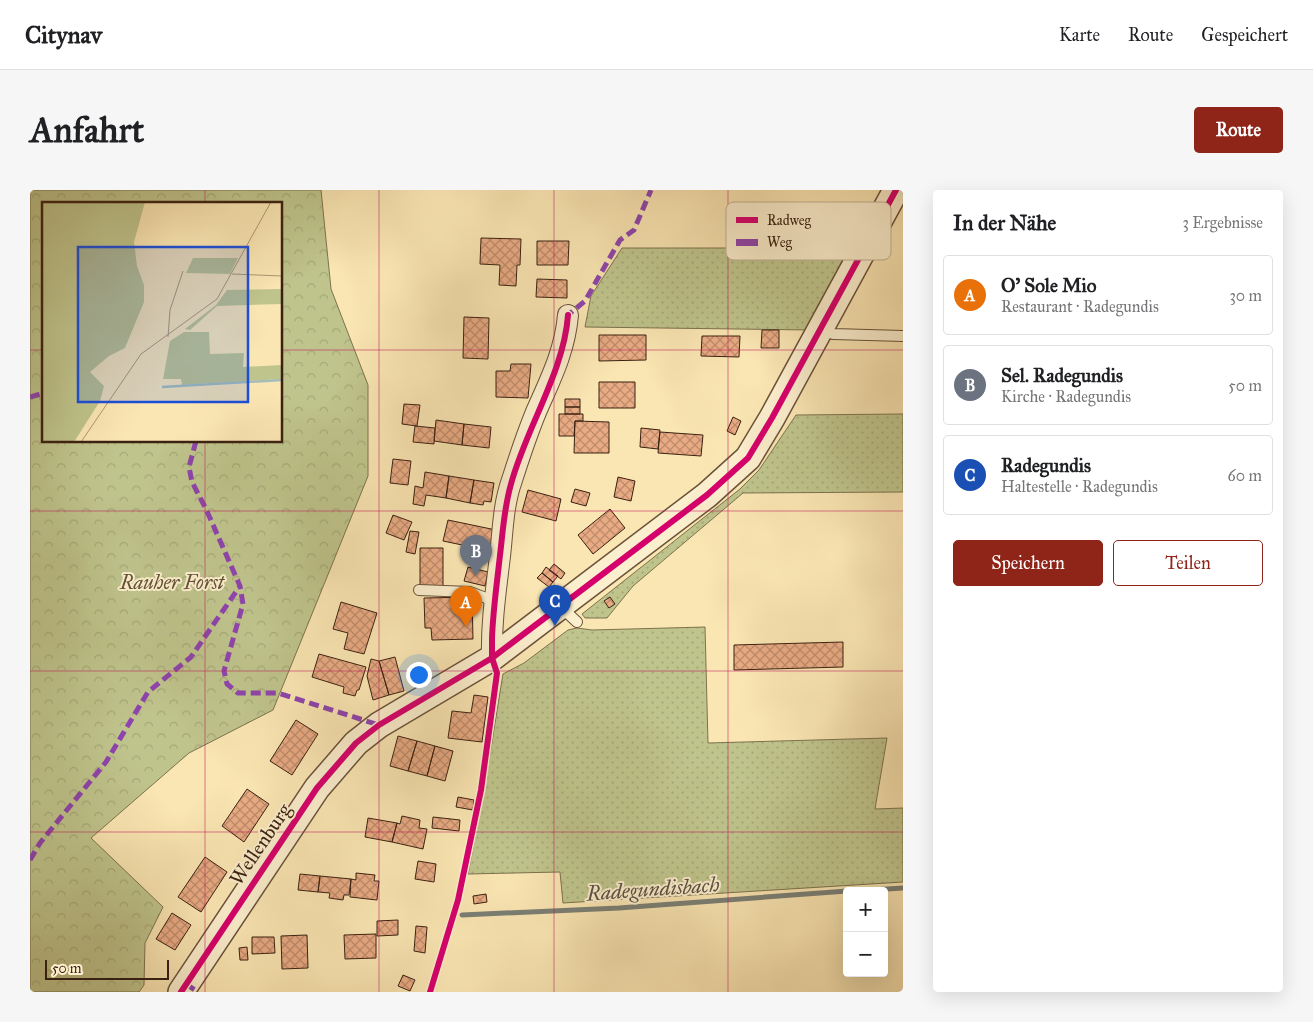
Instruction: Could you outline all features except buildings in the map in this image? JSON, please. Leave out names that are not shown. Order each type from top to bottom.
[{"type":"street","name":"Wellenburg","points":[[890,202],[896,190]]},
{"type":"street","name":"Wellenburg","points":[[181,992],[318,788],[356,743],[379,724],[569,615],[748,458],[822,329],[859,260]]},
{"type":"street","points":[[492,658],[494,601],[503,516],[511,482],[536,414],[557,366],[566,337],[568,315]]},
{"type":"lane","points":[[822,329],[832,334],[903,336]]},
{"type":"lane","points":[[419,590],[470,592],[494,601]]},
{"type":"green space","name":"Rauher Forst","points":[[30,190],[321,190],[331,289],[368,385],[368,476],[273,710],[189,753],[91,838],[163,907],[145,943],[144,985],[139,992],[30,992]]},
{"type":"green space","points":[[622,248],[726,248],[726,260],[849,260],[811,330],[585,327],[591,296]]},
{"type":"green space","points":[[903,414],[903,492],[743,493],[633,586],[607,618],[585,618],[582,614],[740,489],[759,470],[796,415]]},
{"type":"green space","points":[[705,627],[708,743],[887,738],[875,809],[903,808],[903,882],[563,903],[560,872],[468,874],[503,674],[524,663],[568,630],[577,628],[592,630]]},
{"type":"waterway","name":"Radegundisbach","points":[[888,889],[903,888]]},
{"type":"waterway","name":"Radegundisbach","points":[[462,915],[619,908],[843,891]]},
{"type":"marked path","points":[[568,319],[568,315],[585,301],[620,240],[634,230],[651,190]]},
{"type":"marked path","points":[[30,397],[42,394]]},
{"type":"marked path","points":[[196,442],[189,467],[192,482],[240,586],[243,604],[224,671],[227,684],[238,693],[278,693],[379,725]]},
{"type":"marked path","points":[[30,860],[40,843],[106,762],[148,692],[191,657],[240,586]]},
{"type":"marked path","points":[[186,984],[198,992]]},
{"type":"cycle path","points":[[889,202],[896,190]]},
{"type":"cycle path","points":[[181,992],[317,788],[356,743],[379,725],[492,658],[707,495],[748,458],[772,418],[858,260]]},
{"type":"cycle path","points":[[430,992],[458,900],[481,790],[497,673],[492,658],[493,628],[495,596],[507,502],[518,463],[560,358],[568,315]]},
{"type":"place","name":"Sel. Radegundis","points":[[476,576]]},
{"type":"place","name":"Radegundis","points":[[555,626]]},
{"type":"place","name":"O' Sole Mio","points":[[466,627]]}]
